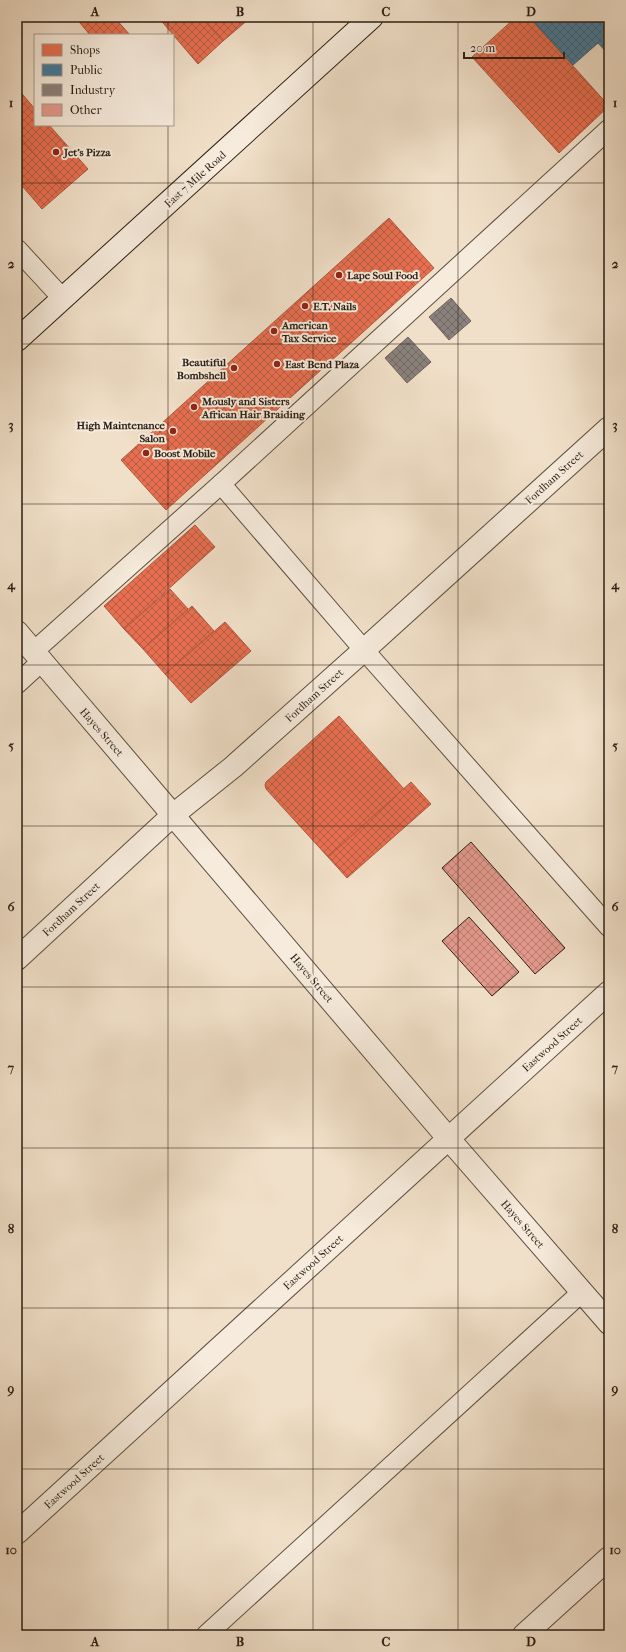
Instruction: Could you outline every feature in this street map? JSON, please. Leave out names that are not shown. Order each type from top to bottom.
[{"type":"street","name":"East 7 Mile Road","points":[[17,340],[372,17]]},
{"type":"street","name":"Fordham Street","points":[[17,959],[173,815],[233,767],[609,428]]},
{"type":"street","name":"Hayes Street","points":[[17,632],[448,1138],[609,1323]]},
{"type":"street","name":"Eastwood Street","points":[[17,1533],[609,992]]},
{"type":"street","points":[[524,1635],[609,1558]]},
{"type":"lane","points":[[17,684],[37,657],[221,484],[609,129]]},
{"type":"lane","points":[[17,249],[63,299]]},
{"type":"lane","points":[[221,484],[364,650],[609,927]]},
{"type":"lane","points":[[206,1635],[582,1292]]},
{"type":"building: Shops","points":[[75,17],[108,17],[112,21],[115,18],[129,34],[89,34]]},
{"type":"building: Shops","points":[[158,17],[201,17],[223,41],[198,64]]},
{"type":"building: Shops","points":[[201,17],[237,17],[243,24],[223,41]]},
{"type":"building: Shops","points":[[237,17],[251,17],[243,24]]},
{"type":"building: Shops","points":[[516,17],[529,17],[609,106],[559,153],[472,57]]},
{"type":"building: Shops","points":[[17,88],[34,108],[34,126],[50,126],[88,169],[65,189],[17,134]]},
{"type":"building: Shops","points":[[19,136],[65,189],[42,209],[17,180],[17,138]]},
{"type":"building: Shops","name":"East Bend Plaza","points":[[389,218],[434,268],[166,510],[121,460]]},
{"type":"building: Shops","points":[[195,525],[215,547],[124,629],[104,606]]},
{"type":"building: Shops","points":[[170,589],[188,609],[143,649],[124,629]]},
{"type":"building: Shops","points":[[192,606],[214,631],[165,674],[143,649]]},
{"type":"building: Shops","points":[[225,622],[251,651],[191,703],[165,674]]},
{"type":"building: Shops","points":[[339,716],[404,789],[328,857],[266,789],[265,785],[266,782]]},
{"type":"building: Shops","points":[[411,782],[431,804],[347,878],[328,857]]},
{"type":"building: Public","points":[[529,17],[609,17],[609,55],[598,43],[573,65]]},
{"type":"building: Industry","points":[[451,298],[471,321],[449,340],[429,317]]},
{"type":"building: Industry","points":[[408,337],[431,362],[407,383],[385,358]]},
{"type":"building: Other","points":[[471,842],[565,948],[535,974],[442,868]]},
{"type":"building: Other","points":[[469,917],[519,972],[492,996],[442,941]]},
{"type":"place","name":"Jet's Pizza","points":[[56,152]]},
{"type":"place","name":"Lape Soul Food","points":[[339,275]]},
{"type":"place","name":"E.T. Nails","points":[[305,306]]},
{"type":"place","name":"American Tax Service","points":[[274,331]]},
{"type":"place","name":"East Bend Plaza","points":[[277,364]]},
{"type":"place","name":"Beautiful Bombshell","points":[[234,368]]},
{"type":"place","name":"Mously and Sisters African Hair Braiding","points":[[194,407]]},
{"type":"place","name":"High Maintenance Salon","points":[[173,431]]},
{"type":"place","name":"Boost Mobile","points":[[146,453]]}]
